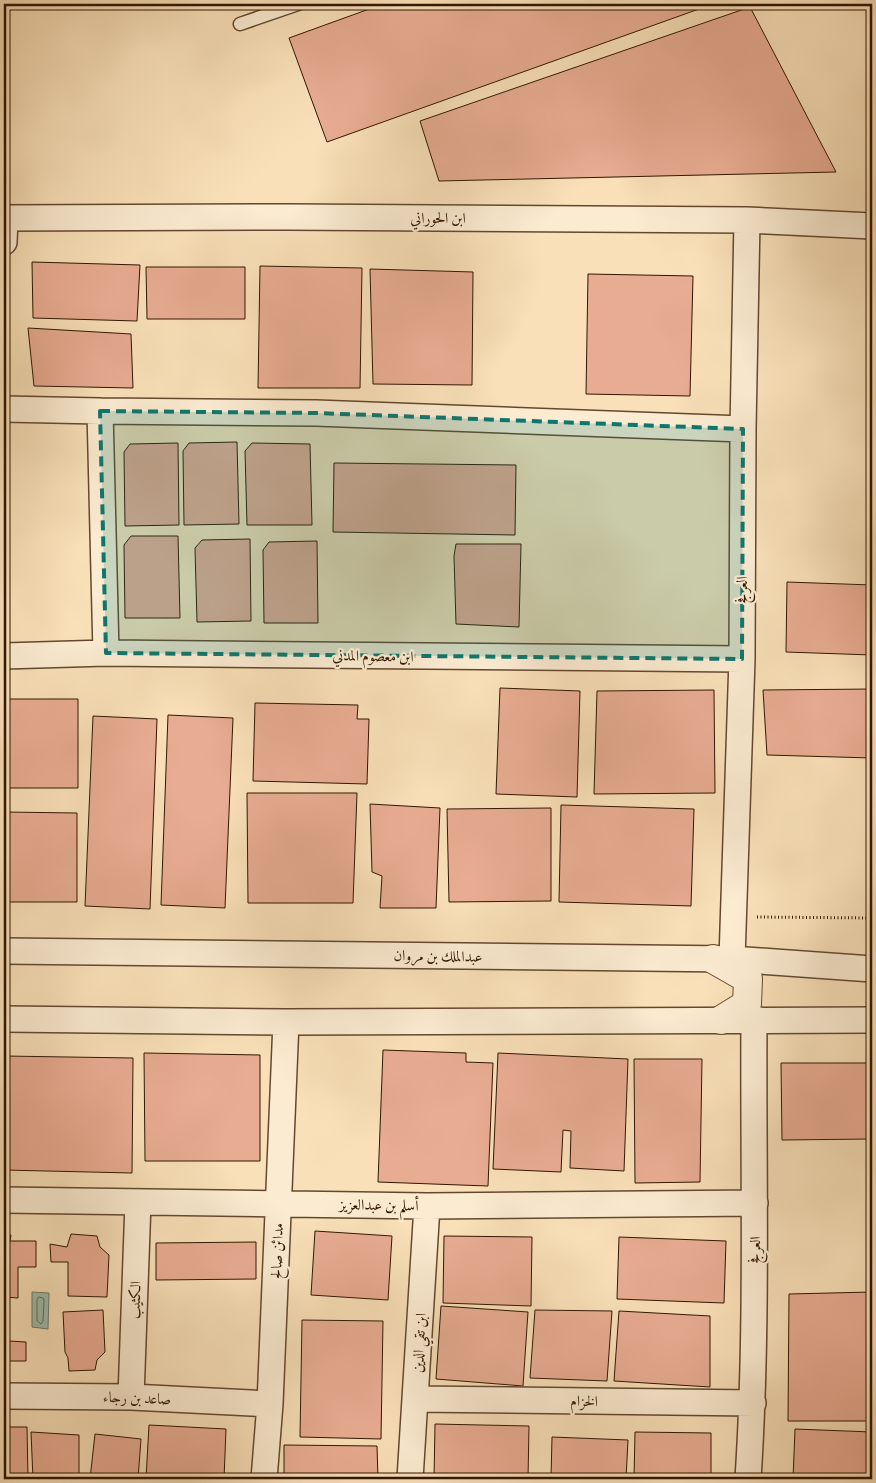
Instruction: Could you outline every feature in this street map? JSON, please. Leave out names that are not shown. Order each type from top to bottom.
[{"type":"street","name":"ابن الحوراني","points":[[4,226],[288,217],[747,220],[872,226]]},
{"type":"street","name":"العرفج","points":[[723,959],[734,916],[742,659],[742,429],[747,220]]},
{"type":"street","points":[[4,409],[316,413],[742,429]]},
{"type":"street","points":[[100,411],[106,653]]},
{"type":"street","name":"ابن معصوم المدني","points":[[4,656],[106,653],[742,659]]},
{"type":"street","name":"عبدالملك بن مروان","points":[[4,951],[723,959],[872,969]]},
{"type":"street","points":[[721,1020],[747,1004],[748,979],[723,959]]},
{"type":"street","points":[[4,1019],[286,1022],[872,1020]]},
{"type":"street","name":"العرفج","points":[[748,1479],[753,1403],[754,1020]]},
{"type":"street","name":"مدائن صالح","points":[[264,1479],[270,1404],[286,1022]]},
{"type":"street","name":"أسلم بن عبدالعزيز","points":[[4,1200],[427,1206],[755,1203]]},
{"type":"street","name":"الكثيب","points":[[131,1397],[138,1202]]},
{"type":"street","name":"ابن تقي الدين","points":[[410,1479],[427,1206]]},
{"type":"street","name":"صاعد بن رجاء","points":[[4,1396],[131,1397],[270,1404]]},
{"type":"street","name":"الخزام","points":[[416,1399],[753,1403]]},
{"type":"lane","points":[[240,24],[298,4]]},
{"type":"path","points":[[734,916],[872,918]]},
{"type":"highlighted area","points":[[100,411],[316,413],[743,429],[742,659],[106,653]]},
{"type":"water","points":[[32,1292],[49,1293],[48,1329],[32,1327]]},
{"type":"building","points":[[383,4],[713,4],[327,142],[289,38]]},
{"type":"building","points":[[750,7],[836,172],[439,181],[420,121]]},
{"type":"building","points":[[32,262],[140,265],[137,321],[33,318]]},
{"type":"building","points":[[260,266],[362,268],[360,388],[258,388]]},
{"type":"building","points":[[146,267],[245,267],[245,319],[147,319]]},
{"type":"building","points":[[370,269],[473,272],[472,385],[373,384]]},
{"type":"building","points":[[588,274],[693,276],[690,396],[586,394]]},
{"type":"building","points":[[28,328],[131,334],[133,388],[34,386]]},
{"type":"building","points":[[237,442],[239,524],[184,525],[183,451],[189,443]]},
{"type":"building","points":[[178,443],[179,525],[125,526],[124,452],[130,444]]},
{"type":"building","points":[[252,443],[310,444],[312,525],[247,525],[245,451]]},
{"type":"building","points":[[334,463],[516,465],[515,535],[333,532]]},
{"type":"building","points":[[131,536],[178,536],[180,618],[125,618],[124,545]]},
{"type":"building","points":[[250,539],[251,621],[197,622],[195,548],[202,540]]},
{"type":"building","points":[[317,541],[318,623],[264,623],[263,550],[269,542]]},
{"type":"building","points":[[456,544],[521,544],[519,627],[456,624],[454,556]]},
{"type":"building","points":[[787,582],[872,585],[872,655],[786,652]]},
{"type":"building","points":[[500,688],[580,691],[577,797],[496,794]]},
{"type":"building","points":[[872,689],[872,758],[767,755],[763,690]]},
{"type":"building","points":[[714,690],[715,793],[594,794],[597,691]]},
{"type":"building","points":[[4,699],[78,699],[78,788],[4,788]]},
{"type":"building","points":[[255,703],[358,705],[357,719],[369,719],[367,784],[253,781]]},
{"type":"building","points":[[168,715],[233,718],[225,908],[161,905]]},
{"type":"building","points":[[93,716],[157,719],[150,909],[85,906]]},
{"type":"building","points":[[247,793],[357,793],[353,903],[248,903]]},
{"type":"building","points":[[370,804],[440,808],[436,908],[380,908],[382,876],[372,872]]},
{"type":"building","points":[[561,805],[694,809],[691,906],[559,902]]},
{"type":"building","points":[[551,808],[551,901],[449,902],[447,809]]},
{"type":"building","points":[[4,812],[77,813],[77,902],[4,902]]},
{"type":"building","points":[[383,1050],[466,1053],[466,1062],[493,1063],[488,1186],[378,1182]]},
{"type":"building","points":[[144,1053],[260,1055],[260,1161],[145,1161]]},
{"type":"building","points":[[498,1053],[628,1059],[624,1171],[570,1168],[571,1131],[563,1130],[561,1172],[493,1169]]},
{"type":"building","points":[[4,1056],[133,1058],[132,1173],[4,1170]]},
{"type":"building","points":[[634,1059],[702,1059],[700,1182],[635,1183]]},
{"type":"building","points":[[781,1063],[872,1063],[872,1139],[782,1140]]},
{"type":"building","points":[[315,1231],[392,1236],[388,1300],[311,1295]]},
{"type":"building","points":[[71,1234],[97,1236],[100,1247],[109,1255],[107,1297],[68,1296],[68,1262],[51,1262],[50,1244],[67,1247]]},
{"type":"building","points":[[4,1235],[11,1235],[10,1241],[36,1241],[36,1267],[18,1267],[18,1298],[4,1297]]},
{"type":"building","points":[[444,1236],[532,1237],[531,1306],[443,1303]]},
{"type":"building","points":[[619,1237],[726,1241],[724,1303],[617,1299]]},
{"type":"building","points":[[256,1242],[256,1279],[156,1280],[156,1243]]},
{"type":"building","points":[[872,1292],[872,1421],[788,1421],[789,1294]]},
{"type":"building","points":[[441,1306],[528,1312],[523,1386],[436,1379]]},
{"type":"building","points":[[103,1310],[105,1352],[97,1360],[95,1370],[69,1371],[68,1358],[65,1352],[63,1312]]},
{"type":"building","points":[[535,1310],[612,1311],[607,1381],[530,1378]]},
{"type":"building","points":[[619,1311],[710,1316],[710,1387],[614,1381]]},
{"type":"building","points":[[4,1312],[9,1312],[9,1341],[26,1342],[26,1361],[4,1361]]},
{"type":"building","points":[[302,1320],[383,1321],[381,1439],[300,1437]]},
{"type":"building","points":[[435,1424],[529,1426],[528,1479],[434,1479]]},
{"type":"building","points":[[149,1425],[226,1429],[224,1479],[146,1479]]},
{"type":"building","points":[[4,1427],[27,1427],[28,1479],[4,1479]]},
{"type":"building","points":[[795,1429],[872,1432],[872,1479],[793,1479]]},
{"type":"building","points":[[31,1432],[79,1435],[79,1479],[33,1479]]},
{"type":"building","points":[[635,1432],[711,1433],[711,1479],[634,1479]]},
{"type":"building","points":[[95,1434],[141,1439],[138,1479],[90,1479]]},
{"type":"building","points":[[552,1437],[628,1440],[626,1479],[551,1479]]},
{"type":"building","points":[[284,1445],[377,1446],[378,1479],[284,1479]]}]
